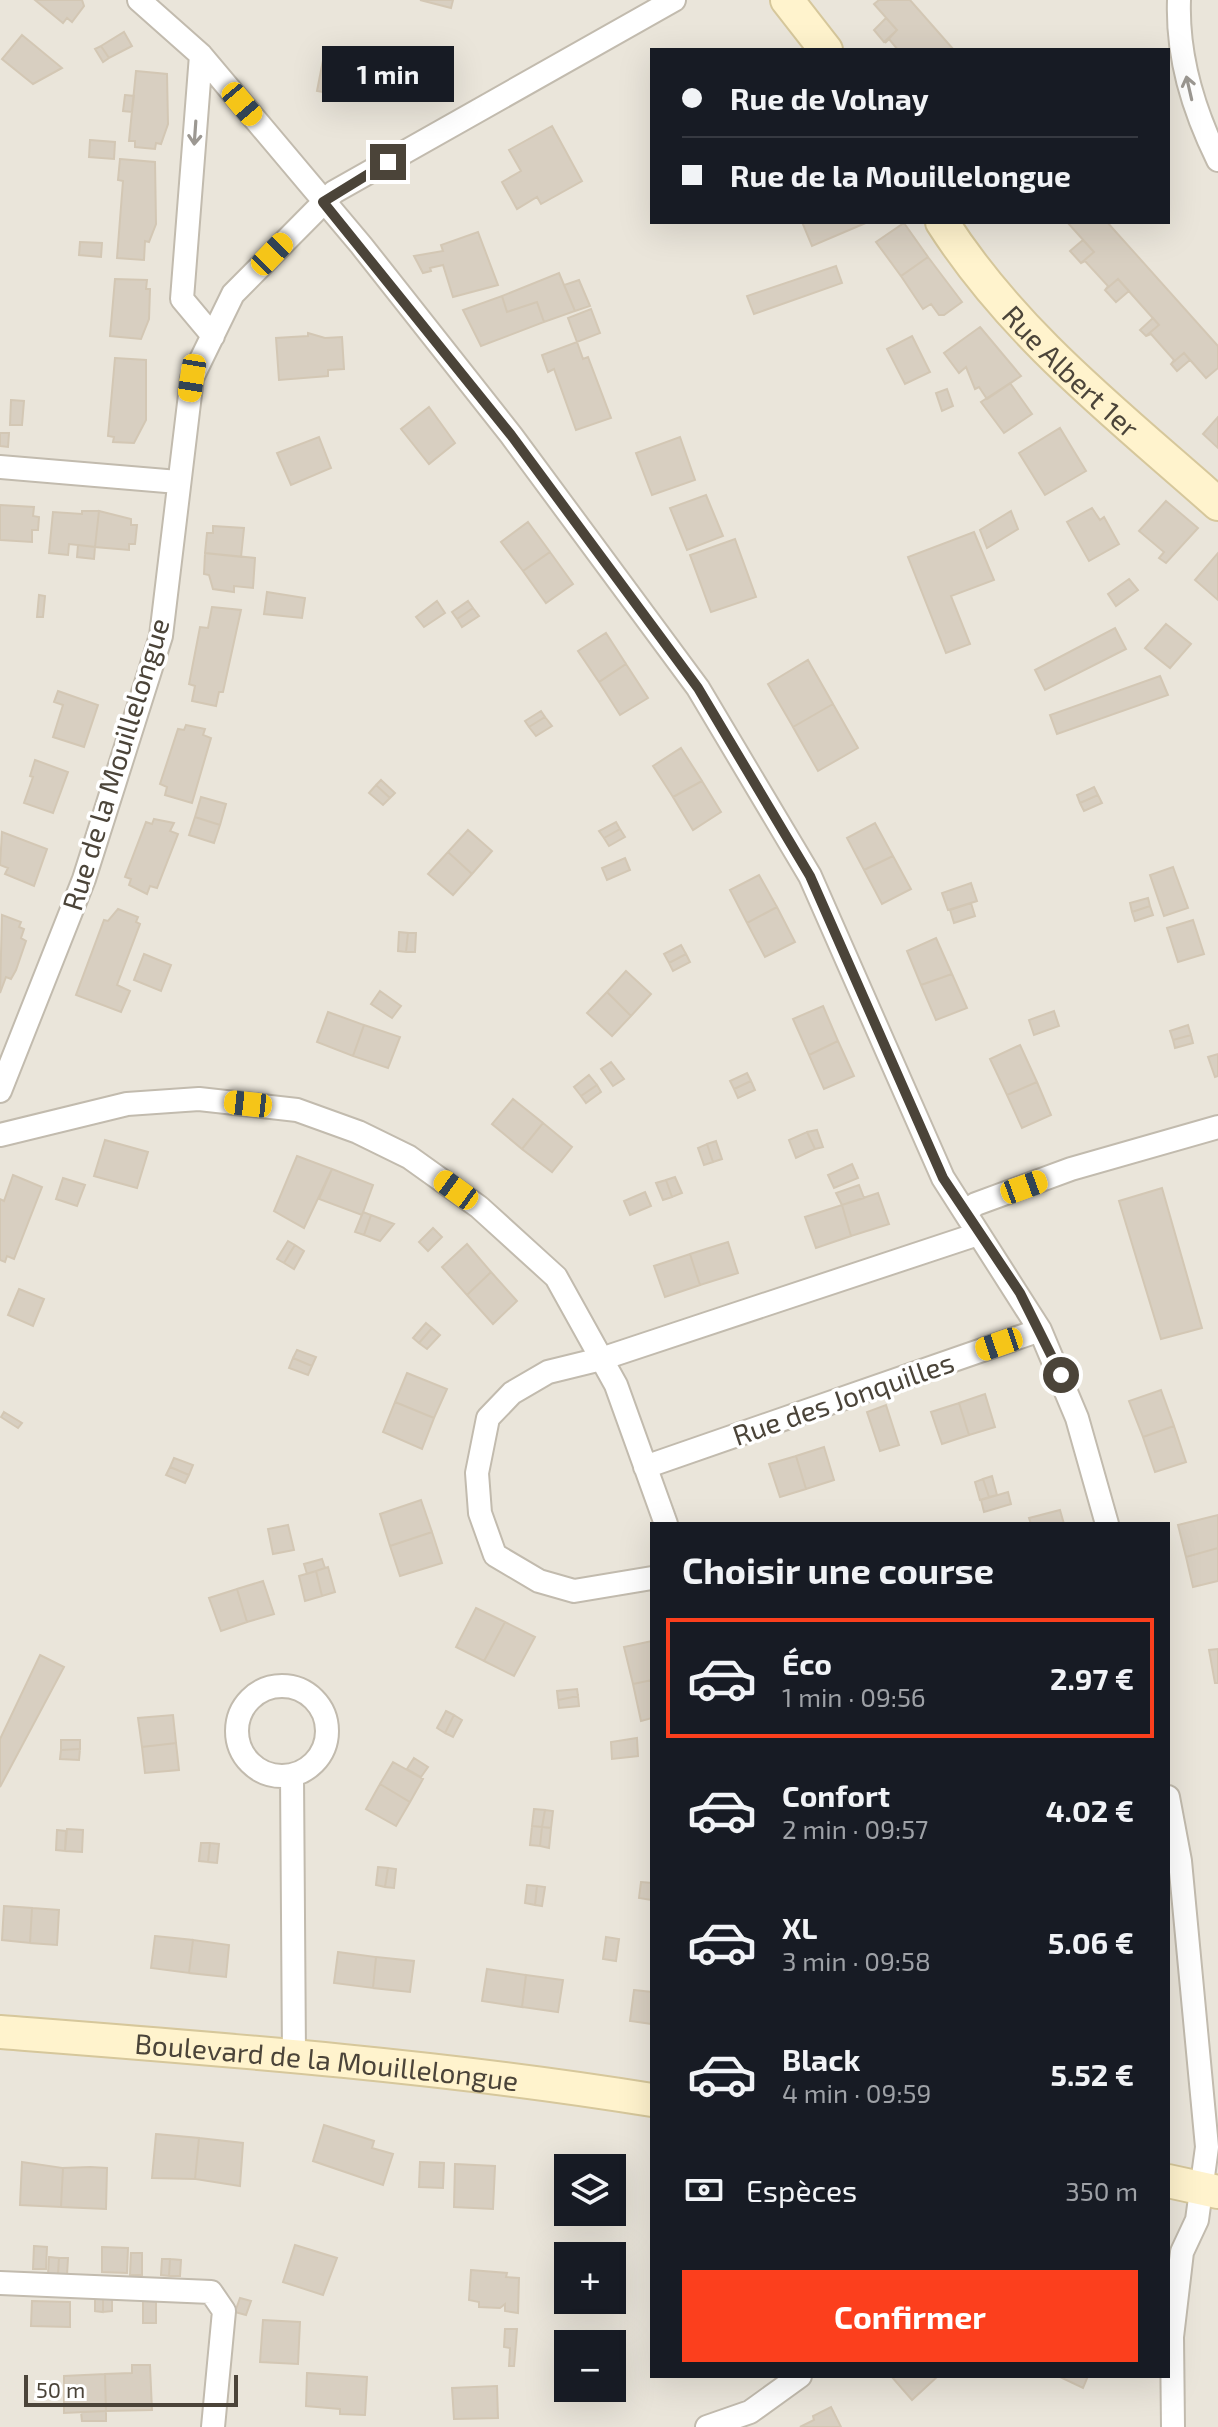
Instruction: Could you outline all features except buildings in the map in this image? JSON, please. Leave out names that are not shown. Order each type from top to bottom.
[{"type":"main road","points":[[787,0],[824,48]]},
{"type":"main road","name":"Rue Albert 1er","points":[[944,224],[1032,338],[1218,504]]},
{"type":"main road","name":"Boulevard de la Mouillelongue","points":[[0,2032],[294,2056],[547,2083],[650,2100]]},
{"type":"main road","points":[[1170,2181],[1209,2189]]},
{"type":"street","points":[[139,0],[201,55],[323,202],[511,435],[698,688],[810,876],[921,1134],[978,1234],[1020,1293],[1040,1330],[1077,1418],[1106,1522]]},
{"type":"street","name":"Rue de la Mouillelongue","points":[[0,1091],[84,879],[161,636],[192,378],[233,294],[323,202],[674,0]]},
{"type":"street","points":[[1179,0],[1181,50],[1191,97],[1218,160]]},
{"type":"street","points":[[201,55],[182,299],[213,336]]},
{"type":"street","points":[[0,467],[178,482]]},
{"type":"street","points":[[0,1135],[127,1104],[199,1099],[297,1110],[358,1132],[409,1157],[479,1207],[556,1277],[616,1385],[665,1522]]},
{"type":"street","points":[[965,1212],[976,1204],[1071,1169],[1218,1127]]},
{"type":"street","points":[[650,1578],[574,1591],[539,1581],[495,1555],[480,1513],[477,1473],[488,1418],[512,1393],[548,1372],[601,1359],[978,1234]]},
{"type":"street","name":"Rue des Jonquilles","points":[[645,1467],[1040,1330]]},
{"type":"street","points":[[271,1686],[289,1686],[306,1692],[320,1704],[326,1721],[327,1738],[321,1755],[308,1768],[292,1775],[274,1776],[258,1769],[245,1757],[238,1741],[237,1723],[243,1707],[255,1693],[271,1686]]},
{"type":"street","points":[[292,1775],[294,2056]]},
{"type":"street","points":[[1170,1808],[1180,1861],[1209,2189],[1182,2252],[1174,2323],[1173,2427]]},
{"type":"street","points":[[0,2283],[211,2292],[224,2311],[213,2427]]},
{"type":"street","points":[[707,2427],[750,2412],[797,2378]]},
{"type":"shaded area","points":[[0,0],[1218,0],[1218,2427],[0,2427]]},
{"type":"route","points":[[388,162],[334,192],[323,202],[361,245],[511,435],[698,688],[810,876],[921,1134],[943,1178],[1020,1293],[1061,1375]]}]
